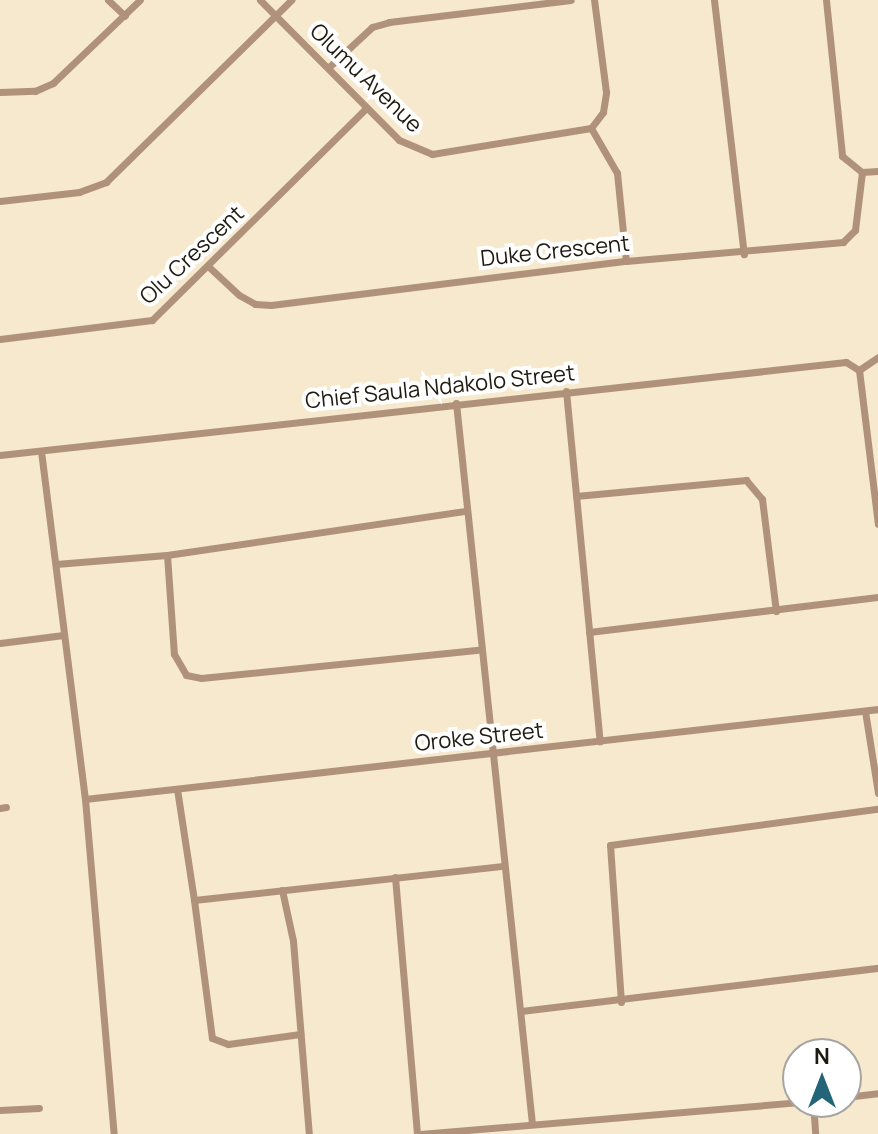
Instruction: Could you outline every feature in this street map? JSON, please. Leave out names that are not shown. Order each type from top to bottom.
[{"type":"street","points":[[108,0],[125,16]]},
{"type":"street","points":[[0,92],[35,91],[53,83],[140,0]]},
{"type":"street","name":"Olumu Avenue","points":[[260,0],[399,140],[432,154],[591,128]]},
{"type":"street","points":[[0,201],[79,192],[106,182],[291,0]]},
{"type":"street","points":[[329,67],[372,27],[389,22],[571,0]]},
{"type":"street","points":[[594,0],[606,92],[603,112],[591,128],[617,173],[626,261]]},
{"type":"street","points":[[714,0],[744,254]]},
{"type":"street","points":[[826,0],[842,156],[862,172],[878,171]]},
{"type":"street","name":"Olu Crescent","points":[[0,339],[152,320],[209,267],[365,109]]},
{"type":"street","name":"Duke Crescent","points":[[209,267],[239,295],[255,304],[271,305],[626,261],[744,254],[850,239],[862,172]]},
{"type":"street","points":[[878,357],[859,370],[878,524]]},
{"type":"street","name":"Chief Saula Ndakolo Street","points":[[0,455],[846,362],[859,370]]},
{"type":"street","points":[[566,391],[600,741]]},
{"type":"street","points":[[456,403],[489,754],[532,1124]]},
{"type":"street","points":[[41,451],[85,799],[114,1134]]},
{"type":"street","points":[[576,496],[746,480],[762,499],[776,611]]},
{"type":"street","points":[[56,564],[167,555],[466,511]]},
{"type":"street","points":[[167,555],[174,654],[186,675],[201,678],[479,650]]},
{"type":"street","points":[[589,632],[878,597]]},
{"type":"street","points":[[0,643],[64,635]]},
{"type":"street","name":"Oroke Street","points":[[85,799],[878,709]]},
{"type":"street","points":[[865,711],[878,793]]},
{"type":"street","points":[[177,789],[212,1038],[228,1044],[300,1034]]},
{"type":"street","points":[[621,1002],[610,845],[878,809]]},
{"type":"street","points":[[194,900],[503,866]]},
{"type":"street","points":[[395,877],[419,1134],[478,1132],[532,1124],[782,1104]]},
{"type":"street","points":[[282,890],[293,941],[309,1134]]},
{"type":"street","points":[[521,1011],[621,1002],[878,968]]},
{"type":"street","points":[[0,1110],[39,1108]]}]
